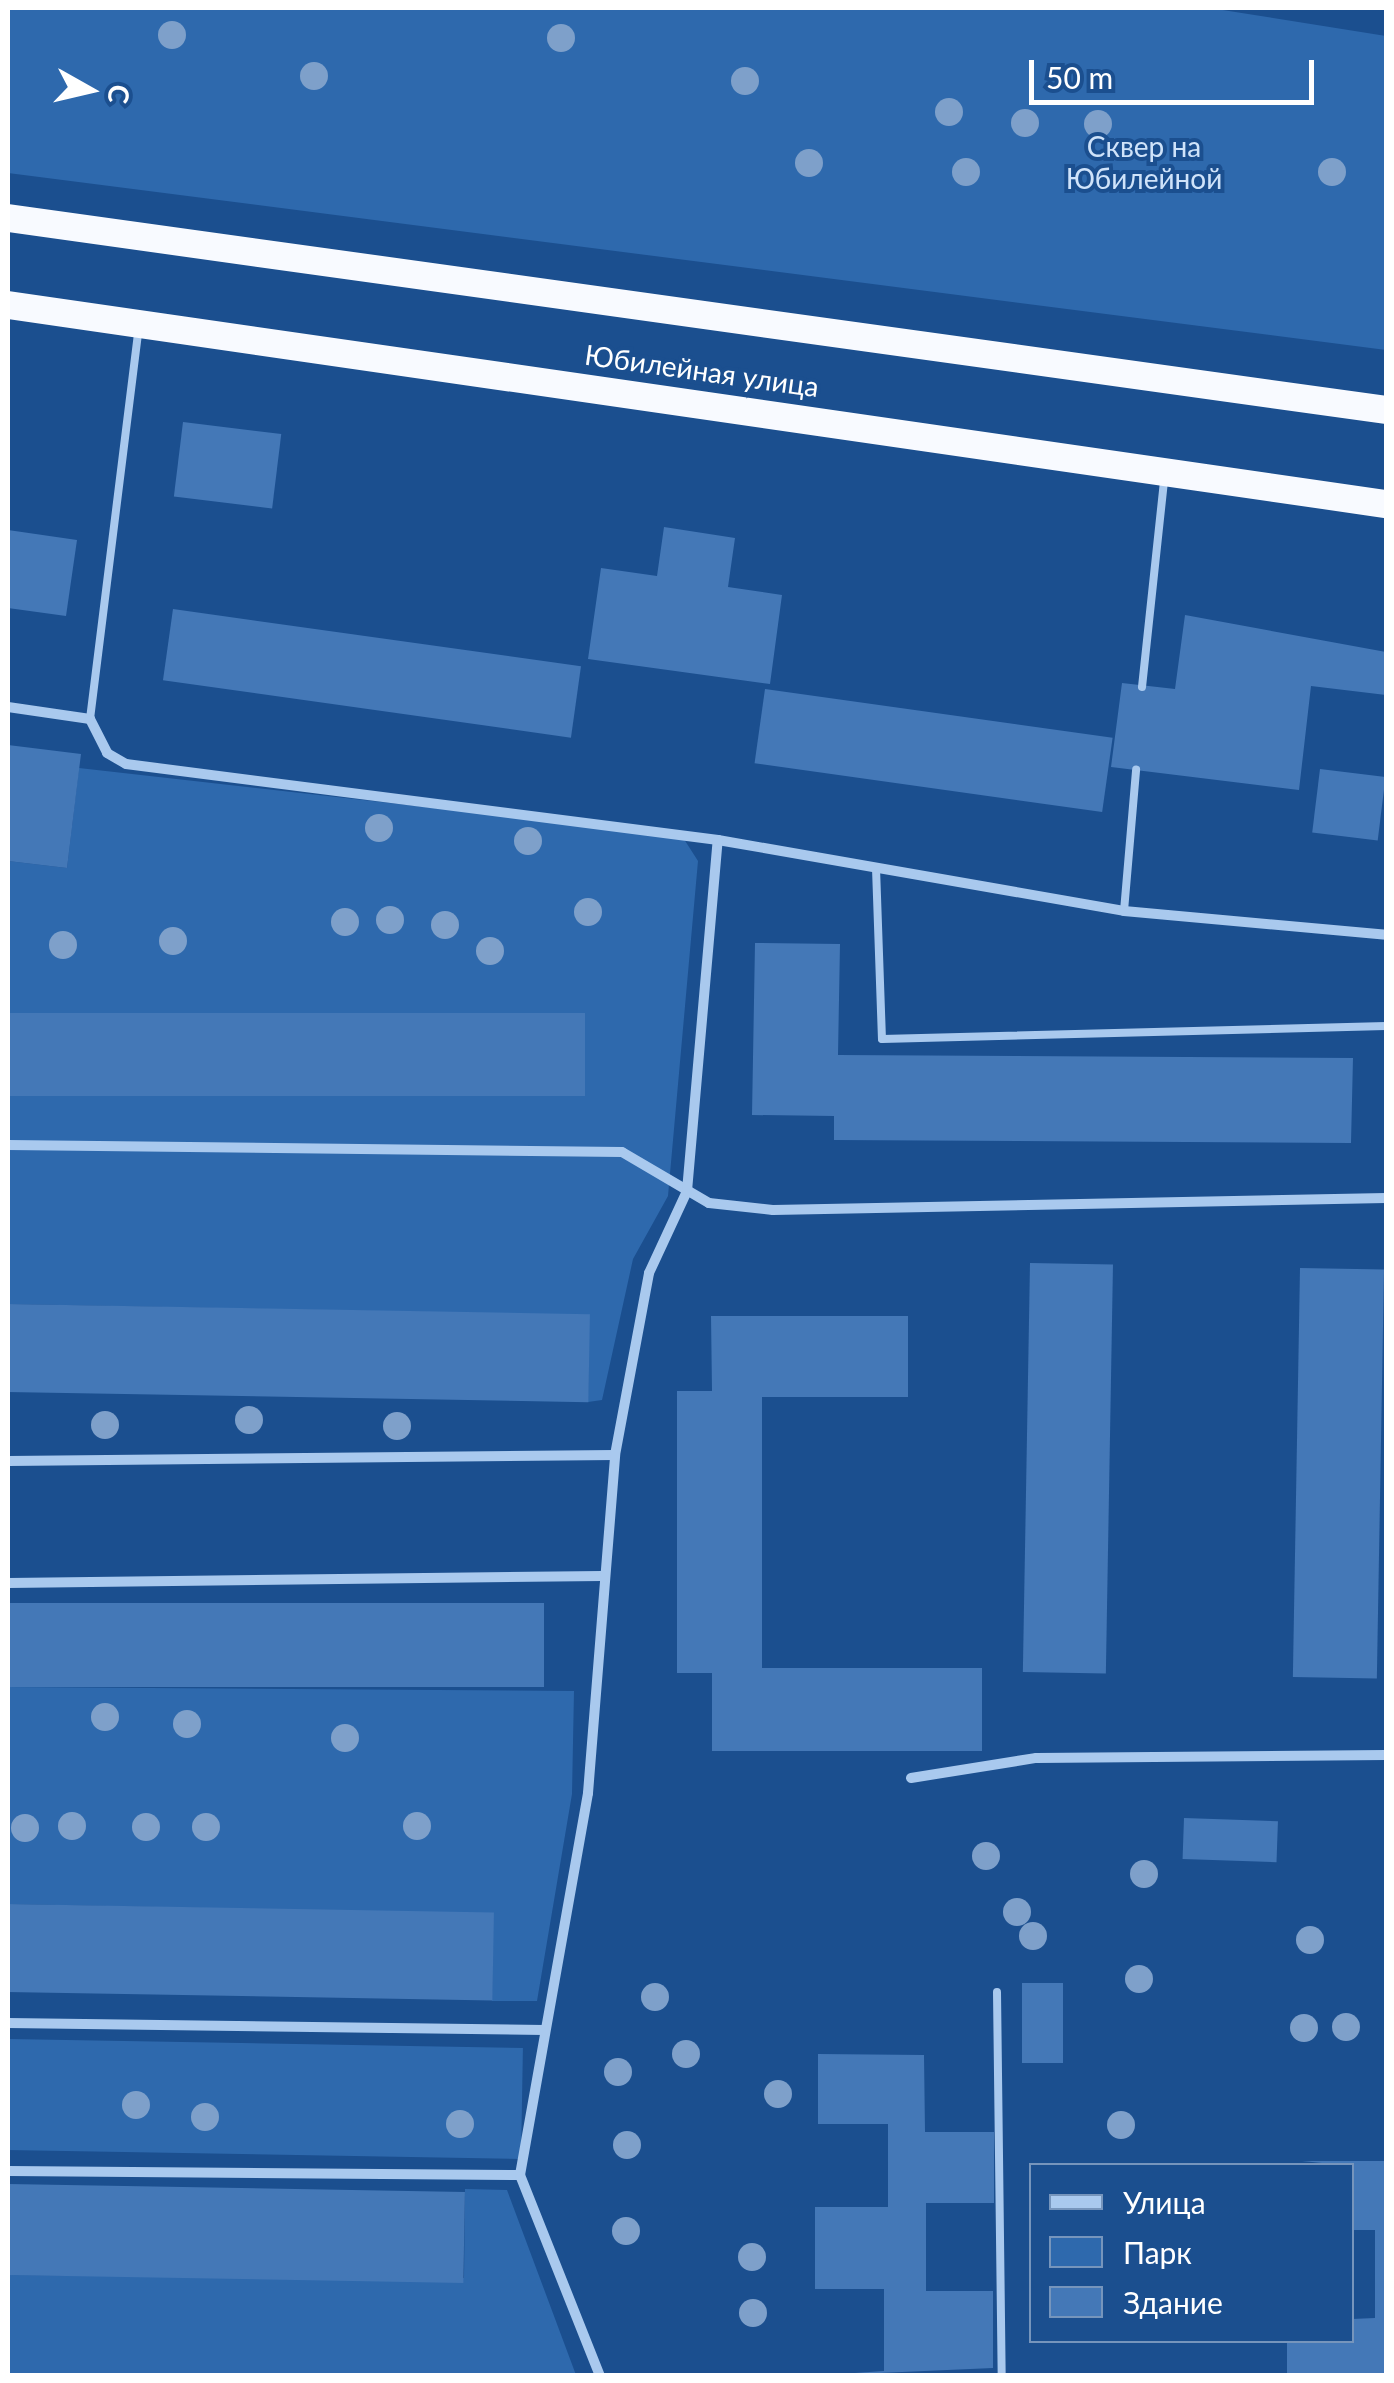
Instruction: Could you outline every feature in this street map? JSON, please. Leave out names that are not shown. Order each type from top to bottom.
[{"type":"highway","name":"Юбилейная улица","points":[[8,218],[1386,410]]},
{"type":"highway","name":"Юбилейная улица","points":[[8,305],[139,320],[1386,504]]},
{"type":"street","points":[[8,708],[90,719],[107,753],[126,764],[718,840],[1124,911],[1386,935]]},
{"type":"street","points":[[600,2376],[520,2175],[588,1794],[602,1576],[615,1455],[649,1273],[687,1191],[718,840]]},
{"type":"street","points":[[8,1145],[622,1152],[709,1204],[773,1210],[1386,1198]]},
{"type":"street","points":[[8,1460],[615,1455]]},
{"type":"street","points":[[8,1583],[602,1576]]},
{"type":"street","points":[[911,1778],[1036,1758],[1386,1755]]},
{"type":"street","points":[[8,2023],[544,2030]]},
{"type":"street","points":[[8,2170],[520,2175]]},
{"type":"lane","points":[[90,719],[139,320]]},
{"type":"lane","points":[[1142,686],[1164,471]]},
{"type":"lane","points":[[1124,911],[1136,770]]},
{"type":"lane","points":[[876,868],[882,1039],[1386,1026]]},
{"type":"lane","points":[[997,1992],[1002,2376]]},
{"type":"green space","name":"Сквер на Юбилейной","points":[[8,8],[1210,8],[1386,36],[1386,350],[8,173]]},
{"type":"green space","points":[[79,768],[682,836],[698,861],[668,1196],[633,1259],[602,1400],[588,1402],[589,1315],[8,1304],[8,861],[67,868]]},
{"type":"green space","points":[[8,1687],[574,1691],[572,1794],[537,2001],[492,2001],[493,1914],[8,1904]]},
{"type":"green space","points":[[8,2039],[523,2048],[521,2159],[8,2150]]},
{"type":"green space","points":[[465,2189],[507,2190],[576,2375],[8,2376],[8,2275],[464,2278]]},
{"type":"building","points":[[183,422],[281,434],[272,509],[174,496]]},
{"type":"building","points":[[664,527],[735,538],[728,587],[782,595],[770,684],[588,659],[601,568],[657,576]]},
{"type":"building","points":[[8,530],[77,540],[66,616],[8,608]]},
{"type":"building","points":[[173,609],[581,666],[571,738],[163,680]]},
{"type":"building","points":[[1185,615],[1386,652],[1386,695],[1311,686],[1299,790],[1111,767],[1122,683],[1175,689]]},
{"type":"building","points":[[765,689],[1113,738],[1102,812],[755,763]]},
{"type":"building","points":[[8,745],[81,754],[67,868],[8,861]]},
{"type":"building","points":[[1320,769],[1386,777],[1378,841],[1312,833]]},
{"type":"building","points":[[755,943],[840,944],[838,1055],[1353,1058],[1351,1143],[834,1140],[834,1116],[752,1115]]},
{"type":"building","points":[[8,1013],[585,1013],[585,1096],[8,1096]]},
{"type":"building","points":[[1030,1263],[1113,1264],[1106,1673],[1023,1672]]},
{"type":"building","points":[[1300,1268],[1384,1269],[1377,1678],[1293,1677]]},
{"type":"building","points":[[8,1304],[590,1314],[588,1402],[8,1392]]},
{"type":"building","points":[[711,1316],[908,1316],[908,1397],[762,1397],[762,1668],[982,1668],[982,1751],[712,1751],[712,1673],[677,1673],[677,1391],[712,1391]]},
{"type":"building","points":[[8,1603],[544,1603],[544,1687],[8,1687]]},
{"type":"building","points":[[1184,1818],[1278,1821],[1277,1862],[1183,1859]]},
{"type":"building","points":[[8,1904],[494,1912],[492,2000],[8,1992]]},
{"type":"building","points":[[1022,1983],[1063,1983],[1063,2063],[1022,2063]]},
{"type":"building","points":[[818,2054],[924,2055],[925,2132],[994,2132],[994,2203],[926,2203],[926,2291],[993,2291],[993,2368],[811,2376],[884,2371],[884,2289],[815,2289],[815,2207],[888,2207],[888,2124],[818,2124]]},
{"type":"building","points":[[1302,2161],[1386,2161],[1386,2376],[1287,2376],[1287,2343],[1354,2343],[1354,2319],[1375,2318],[1375,2230],[1354,2230],[1354,2163]]},
{"type":"building","points":[[8,2184],[465,2192],[463,2283],[8,2275]]}]
